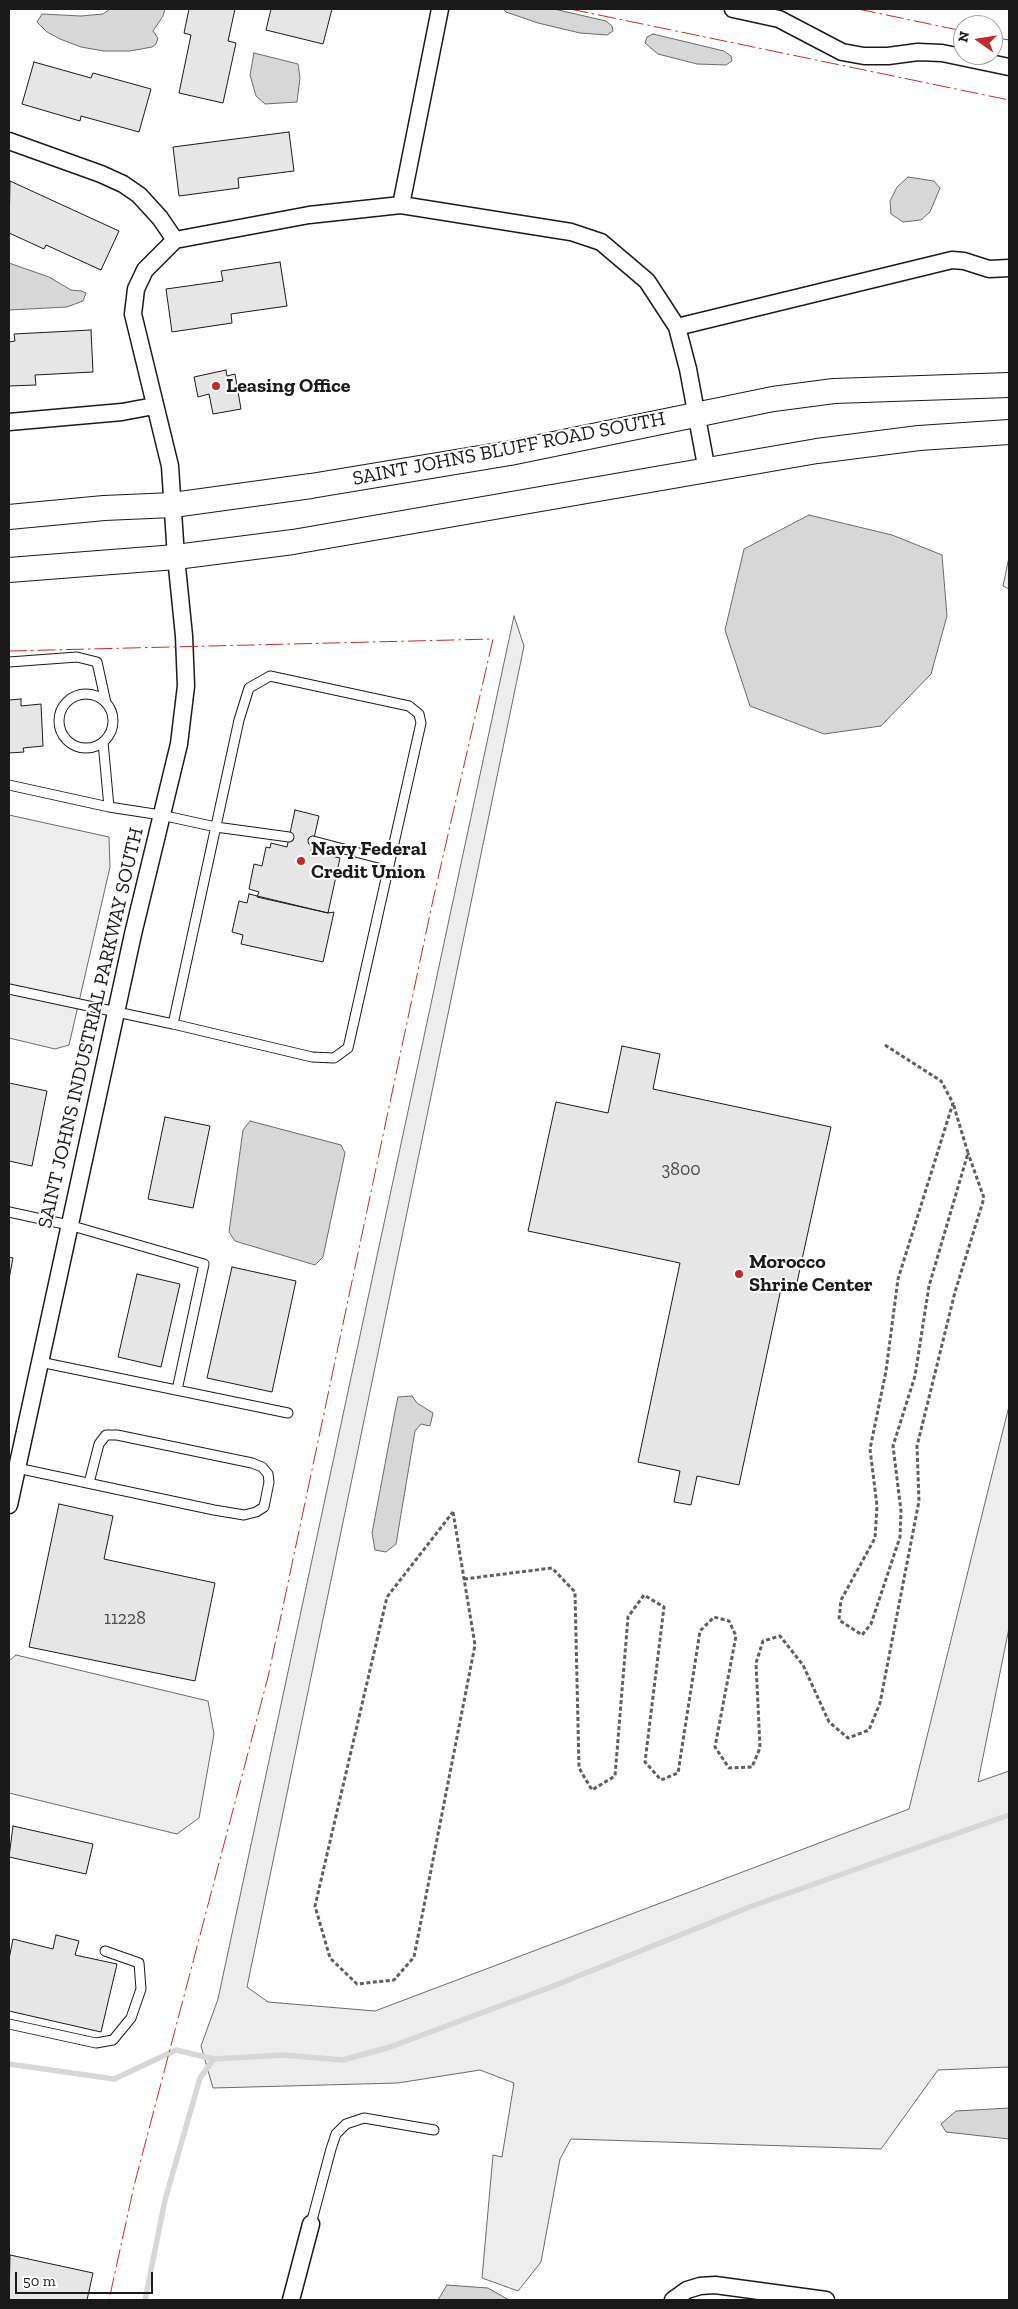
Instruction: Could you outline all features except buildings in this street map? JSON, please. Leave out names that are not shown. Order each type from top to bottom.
[{"type":"main road","name":"SAINT JOHNS BLUFF ROAD SOUTH","points":[[9,517],[173,505],[311,486],[510,453],[773,399],[834,391],[1009,385]]},
{"type":"main road","points":[[9,570],[176,557],[293,542],[817,451],[919,438],[1009,432]]},
{"type":"street","points":[[401,205],[440,9]]},
{"type":"street","points":[[733,9],[779,19],[842,52],[864,56],[888,56],[918,52],[942,53],[1009,67]]},
{"type":"street","points":[[9,140],[123,184],[139,195],[160,218],[175,240],[310,214],[401,205],[570,232],[601,242],[647,281],[677,327],[688,369],[707,470]]},
{"type":"street","name":"SAINT JOHNS INDUSTRIAL PARKWAY SOUTH","points":[[9,1505],[116,1012],[179,744],[186,686],[184,636],[170,466],[133,314],[136,289],[145,270],[175,240]]},
{"type":"street","points":[[677,327],[952,260],[964,261],[989,269],[1009,268]]},
{"type":"street","points":[[9,422],[122,412],[154,406]]},
{"type":"street","points":[[291,2300],[311,2224]]},
{"type":"street","points":[[675,2299],[700,2286],[715,2285],[826,2300]]},
{"type":"lane","points":[[9,662],[77,657],[97,662],[106,703],[113,719],[112,728],[109,736],[102,742],[86,748],[77,747],[68,743],[59,726],[58,717],[61,708],[74,696],[91,694],[106,703]]},
{"type":"lane","points":[[9,989],[173,1024],[312,1057],[334,1058],[348,1048],[421,723],[419,714],[409,706],[270,676],[249,688],[241,713],[173,1024]]},
{"type":"lane","points":[[102,742],[109,807]]},
{"type":"lane","points":[[9,785],[109,807],[161,815],[216,827],[289,837]]},
{"type":"lane","points":[[313,841],[390,861]]},
{"type":"lane","points":[[9,1212],[69,1225],[204,1264],[178,1390]]},
{"type":"lane","points":[[40,1362],[288,1413]]},
{"type":"lane","points":[[17,1468],[89,1483],[244,1515],[264,1508],[268,1474],[262,1466],[252,1463],[118,1435],[106,1435],[99,1444],[89,1483]]},
{"type":"lane","points":[[9,2024],[96,2042],[114,2040],[131,2018],[141,1990],[141,1981],[139,1963],[105,1951]]},
{"type":"lane","points":[[311,2224],[336,2134],[346,2124],[364,2118],[434,2130]]},
{"type":"path","points":[[464,1579],[552,1568],[575,1592],[579,1768],[592,1790],[615,1776],[628,1617],[644,1595],[664,1607],[645,1762],[661,1780],[678,1773],[700,1631],[714,1617],[729,1621],[736,1636],[715,1746],[729,1768],[752,1767],[760,1748],[756,1662],[763,1641],[780,1636],[803,1665],[829,1722],[848,1738],[869,1730],[880,1703],[919,1501],[916,1446],[955,1292],[984,1198],[953,1103],[941,1081],[885,1045]]},
{"type":"path","points":[[953,1103],[898,1279],[886,1370],[870,1449],[877,1506],[875,1538],[841,1600],[839,1620],[862,1635],[871,1624],[900,1537],[901,1511],[893,1446],[915,1376],[929,1286],[968,1153]]},
{"type":"path","points":[[453,1512],[464,1579],[475,1645],[414,1957],[394,1980],[357,1984],[330,1958],[315,1906],[387,1597],[453,1512]]},
{"type":"shaded area","points":[[110,9],[165,9],[163,16],[153,31],[158,38],[156,44],[152,47],[130,51],[104,51],[81,47],[47,32],[37,22],[42,14],[81,16],[103,14]]},
{"type":"shaded area","points":[[503,9],[554,9],[606,21],[612,26],[613,31],[607,35],[580,33],[538,23],[506,12]]},
{"type":"shaded area","points":[[653,34],[724,51],[731,56],[732,61],[726,65],[697,64],[658,54],[645,43],[647,37]]},
{"type":"shaded area","points":[[254,53],[298,64],[300,78],[297,102],[265,104],[256,96],[250,75]]},
{"type":"shaded area","points":[[908,177],[934,181],[940,188],[930,212],[921,220],[903,222],[891,214],[890,201],[897,187]]},
{"type":"shaded area","points":[[9,263],[49,277],[71,290],[86,293],[83,301],[67,307],[9,310]]},
{"type":"shaded area","points":[[809,515],[892,535],[942,555],[947,616],[931,674],[881,726],[824,734],[750,706],[725,630],[744,549]]},
{"type":"shaded area","points":[[1009,557],[1009,589],[1003,586]]},
{"type":"shaded area","points":[[514,616],[524,646],[247,1987],[268,2002],[375,2011],[909,1809],[1009,1406],[1009,1628],[978,1782],[1009,1771],[1009,2067],[938,2070],[881,2149],[571,2139],[560,2159],[541,2262],[518,2291],[482,2278],[493,2155],[502,2157],[514,2083],[480,2070],[398,2083],[213,2088],[201,2046],[218,1999]]},
{"type":"shaded area","points":[[9,815],[109,837],[110,867],[69,1045],[55,1049],[9,1038]]},
{"type":"shaded area","points":[[250,1121],[341,1145],[345,1153],[323,1257],[315,1265],[235,1241],[229,1232],[243,1130]]},
{"type":"shaded area","points":[[412,1396],[417,1403],[433,1413],[430,1426],[421,1424],[415,1431],[396,1544],[386,1552],[375,1550],[372,1533],[398,1397]]},
{"type":"shaded area","points":[[16,1655],[208,1701],[214,1734],[199,1818],[177,1834],[9,1793],[9,1661]]},
{"type":"shaded area","points":[[1009,2108],[1009,2139],[946,2132],[941,2124],[956,2111]]},
{"type":"shaded area","points":[[447,2285],[488,2288],[509,2300],[438,2300]]},
{"type":"waterway","points":[[145,2300],[165,2200],[200,2078],[214,2059],[283,2055],[343,2060],[390,2047],[551,1987],[752,1906],[1009,1815]]},
{"type":"waterway","points":[[9,2064],[114,2079],[176,2050],[214,2059]]},
{"type":"power","points":[[570,9],[1009,100]]},
{"type":"power","points":[[858,9],[953,29]]},
{"type":"power","points":[[1003,39],[1009,40]]},
{"type":"power","points":[[9,651],[493,639],[433,900],[268,1677],[134,2186],[109,2300]]},
{"type":"place","name":"Leasing Office","points":[[216,386]]},
{"type":"place","name":"Navy Federal Credit Union","points":[[301,861]]},
{"type":"place","name":"Morocco Shrine Center","points":[[739,1274]]}]
